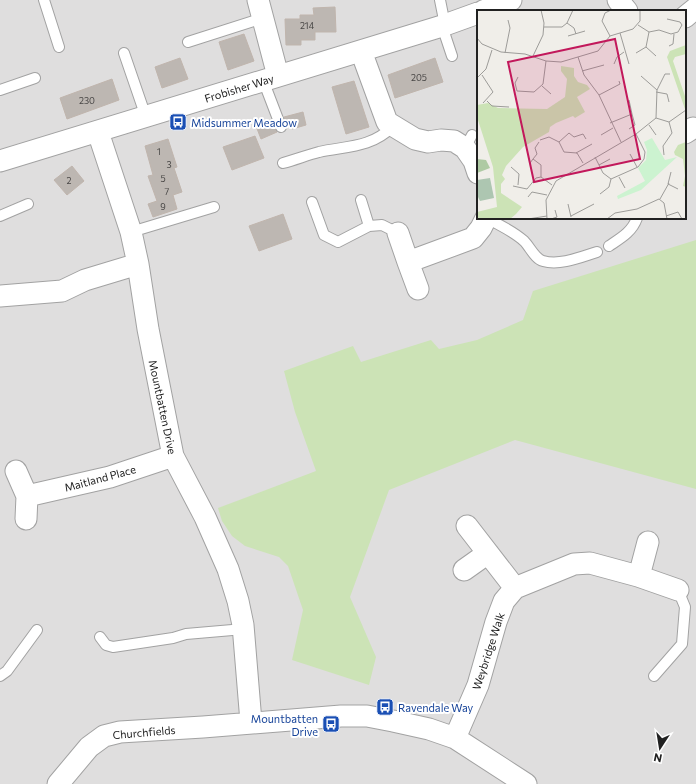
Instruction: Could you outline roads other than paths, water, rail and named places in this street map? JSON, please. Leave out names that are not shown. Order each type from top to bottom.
[{"type":"street","points":[[486,10],[511,0]]},
{"type":"street","points":[[618,0],[626,10]]},
{"type":"street","points":[[686,16],[696,8]]},
{"type":"street","points":[[260,9],[271,78]]},
{"type":"street","name":"Frobisher Way","points":[[0,161],[443,26],[477,13]]},
{"type":"street","points":[[361,51],[387,122],[392,127],[415,140],[468,142],[477,170]]},
{"type":"street","name":"Mountbatten Drive","points":[[98,132],[131,232],[173,456],[205,517],[228,569],[238,601],[244,630],[251,722]]},
{"type":"street","points":[[408,262],[473,238],[482,228],[486,219]]},
{"type":"street","points":[[398,233],[418,289]]},
{"type":"street","points":[[0,296],[62,291],[85,280],[138,264]]},
{"type":"street","name":"Maitland Place","points":[[27,496],[110,477],[173,456]]},
{"type":"street","points":[[16,471],[27,496],[26,519]]},
{"type":"street","points":[[467,526],[515,588],[574,564],[590,563],[639,576],[678,590]]},
{"type":"street","points":[[639,576],[648,542]]},
{"type":"street","points":[[464,570],[488,553]]},
{"type":"street","name":"Weybridge Walk","points":[[456,738],[478,685],[496,622],[504,601],[515,588]]},
{"type":"street","points":[[251,722],[341,716],[367,716],[429,729],[456,738],[526,784]]},
{"type":"street","name":"Churchfields","points":[[58,784],[88,747],[104,736],[120,732],[203,727],[251,722]]},
{"type":"lane","points":[[44,0],[59,47]]},
{"type":"lane","points":[[440,0],[443,26],[452,56]]},
{"type":"lane","points":[[188,42],[260,9]]},
{"type":"lane","points":[[124,53],[146,117]]},
{"type":"lane","points":[[0,90],[35,78]]},
{"type":"lane","points":[[271,78],[281,127]]},
{"type":"lane","points":[[283,164],[320,152],[342,149],[373,140],[383,135],[392,127]]},
{"type":"lane","points":[[361,200],[369,226]]},
{"type":"lane","points":[[312,202],[324,235],[338,242],[369,226],[382,226],[398,233]]},
{"type":"lane","points":[[0,216],[28,204]]},
{"type":"lane","points":[[131,232],[214,207]]},
{"type":"lane","points":[[488,219],[513,233],[525,242],[540,261],[551,263],[564,261],[597,252]]},
{"type":"lane","points":[[610,246],[626,235],[634,226],[637,219]]},
{"type":"lane","points":[[654,676],[682,644],[684,607],[678,590]]},
{"type":"lane","points":[[0,676],[7,671],[37,630]]},
{"type":"lane","points":[[100,637],[106,644],[113,647],[173,638],[186,634],[244,630]]},
{"type":"place","name":"Midsummer Meadow","points":[[178,122]]},
{"type":"place","name":"Ravendale Way","points":[[385,707]]},
{"type":"place","name":"Mountbatten Drive","points":[[331,724]]}]
